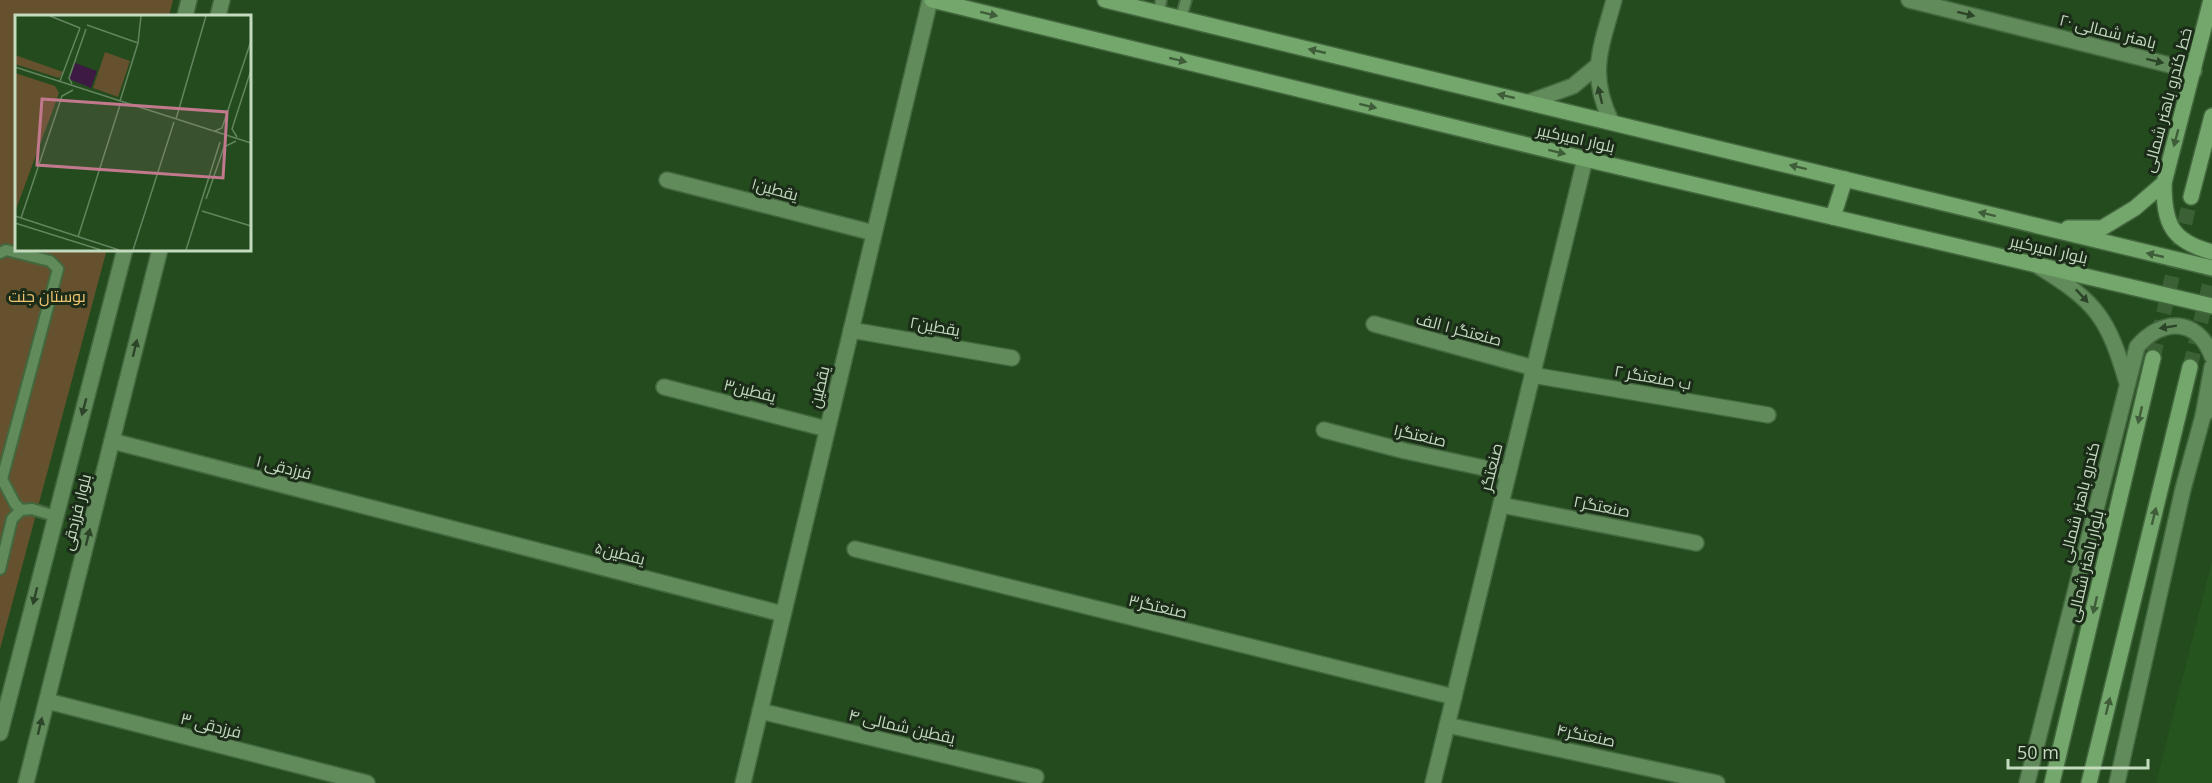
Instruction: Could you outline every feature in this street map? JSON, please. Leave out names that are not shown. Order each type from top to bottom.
[{"type":"main road","name":"بلوار امیرکبیر","points":[[931,0],[1584,159],[2212,306]]},
{"type":"main road","name":"بلوار امیرکبیر","points":[[1105,0],[1160,7],[1181,18],[2212,268]]},
{"type":"main road","name":"خط کندرو باهنر شمالی","points":[[2044,228],[2102,228],[2135,208],[2164,183],[2211,0]]},
{"type":"main road","points":[[2191,197],[2212,116]]},
{"type":"main road","points":[[1833,217],[1845,179]]},
{"type":"main road","points":[[2164,183],[2166,216],[2176,237],[2194,248],[2212,252]]},
{"type":"main road","name":"بلوار باهنر شمالی","points":[[2052,783],[2153,358]]},
{"type":"main road","points":[[2089,783],[2190,367]]},
{"type":"street","points":[[185,15],[189,0]]},
{"type":"street","points":[[218,15],[222,0]]},
{"type":"street","name":"یقطین","points":[[743,783],[931,0]]},
{"type":"street","points":[[1611,121],[1598,89],[1597,66],[1614,0]]},
{"type":"street","name":"۲۰ باهنر شمالی","points":[[1909,0],[2194,70]]},
{"type":"street","points":[[1529,102],[1573,86],[1597,66]]},
{"type":"street","name":"صنعتگر","points":[[1433,783],[1584,159]]},
{"type":"street","name":"یقطین۱","points":[[667,180],[874,234]]},
{"type":"street","name":"بلوار فرزدقی","points":[[0,733],[124,250]]},
{"type":"street","name":"بلوار فرزدقی","points":[[26,783],[160,250]]},
{"type":"street","points":[[2034,263],[2075,289],[2102,317],[2115,345],[2127,383]]},
{"type":"street","name":"صنعتگر ۱ الف","points":[[1374,324],[1533,371]]},
{"type":"street","name":"کندرو باهنر شمالی","points":[[2027,783],[2137,347],[2148,334],[2163,327],[2180,326],[2195,332],[2207,344],[2212,356]]},
{"type":"street","name":"یقطین۲","points":[[851,330],[1012,358]]},
{"type":"street","points":[[2117,783],[2183,489],[2208,410],[2212,367]]},
{"type":"street","name":"۲ ب صنعتگر","points":[[1533,371],[1768,415]]},
{"type":"street","name":"یقطین۳","points":[[664,387],[827,429]]},
{"type":"street","name":"صنعتگر۱","points":[[1324,430],[1405,451],[1508,473]]},
{"type":"street","name":"فرزدقی ۱","points":[[112,441],[448,528]]},
{"type":"street","name":"صنعتگر۲","points":[[1501,505],[1696,543]]},
{"type":"street","name":"یقطین۵","points":[[448,528],[783,614]]},
{"type":"street","name":"صنعتگر۳","points":[[855,549],[1454,697]]},
{"type":"street","name":"فرزدقی ۳","points":[[47,701],[367,783]]},
{"type":"street","name":"یقطین شمالی ۴","points":[[760,711],[1036,777]]},
{"type":"street","name":"صنعتگر۴","points":[[1447,725],[1717,783]]},
{"type":"lane","points":[[1181,18],[1186,0]]},
{"type":"lane","points":[[0,254],[6,250],[50,261],[58,269],[1,478],[15,504],[21,510]]},
{"type":"lane","points":[[0,569],[12,519],[21,510],[32,509],[56,516]]},
{"type":"shaded area","points":[[2212,561],[2212,783],[2156,783]]},
{"type":"green space","name":"بوستان جنت","points":[[0,0],[173,0],[169,15],[15,15],[15,250],[107,250],[0,649]]},
{"type":"tunnel","points":[[2153,358],[2191,197]]},
{"type":"tunnel","points":[[2190,367],[2212,274]]}]
